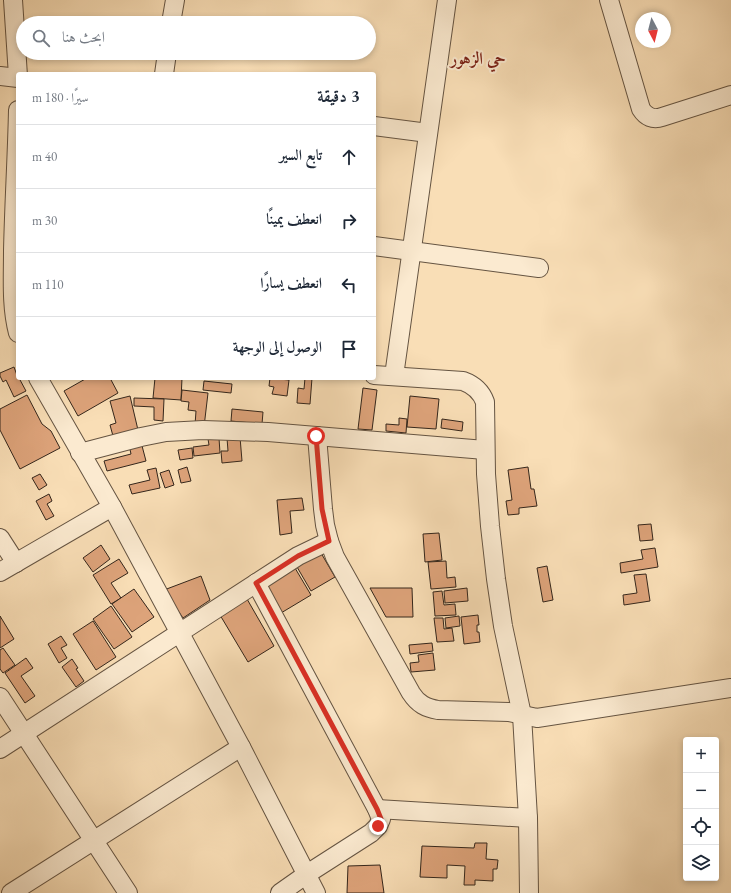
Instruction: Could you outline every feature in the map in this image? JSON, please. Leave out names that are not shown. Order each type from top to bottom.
[{"type":"street","points":[[13,0],[16,46]]},
{"type":"street","points":[[172,16],[174,0]]},
{"type":"street","points":[[394,376],[446,0]]},
{"type":"street","points":[[609,0],[641,109],[648,116],[657,118],[662,117],[731,95]]},
{"type":"street","points":[[17,60],[18,72]]},
{"type":"street","points":[[164,72],[166,60]]},
{"type":"street","points":[[0,76],[16,77]]},
{"type":"street","points":[[376,126],[428,133]]},
{"type":"street","points":[[16,202],[7,229],[12,296],[16,322]]},
{"type":"street","points":[[376,246],[539,268]]},
{"type":"street","points":[[376,374],[463,381],[470,383],[483,397],[486,474],[496,578],[503,626],[522,715],[528,818],[529,893]]},
{"type":"street","points":[[39,380],[112,507],[241,747],[316,893]]},
{"type":"street","points":[[80,453],[141,437],[185,430],[268,432],[485,450]]},
{"type":"street","points":[[316,436],[322,509],[329,541],[343,571],[411,693],[418,702],[430,709],[509,712],[537,718],[731,688]]},
{"type":"street","points":[[0,572],[112,507]]},
{"type":"street","points":[[0,538],[16,563]]},
{"type":"street","points":[[0,749],[298,556],[329,541]]},
{"type":"street","points":[[256,583],[381,819],[378,826],[371,834],[307,874],[280,893]]},
{"type":"street","points":[[0,697],[128,893]]},
{"type":"street","points":[[11,893],[241,747]]},
{"type":"street","points":[[377,809],[528,818]]},
{"type":"building","points":[[14,367],[16,380],[20,380],[26,391],[14,397],[6,380],[3,382],[0,373]]},
{"type":"building","points":[[83,380],[111,380],[118,393],[78,416],[64,391]]},
{"type":"building","points":[[155,380],[182,380],[181,400],[153,398]]},
{"type":"building","points":[[270,380],[289,380],[287,396],[272,394],[274,387],[269,386]]},
{"type":"building","points":[[305,380],[312,380],[310,404],[297,403],[298,388],[304,389]]},
{"type":"building","points":[[204,381],[232,384],[231,393],[203,390]]},
{"type":"building","points":[[363,388],[377,390],[372,430],[358,429]]},
{"type":"building","points":[[182,390],[208,393],[204,427],[195,425],[196,411],[188,410],[189,402],[181,401]]},
{"type":"building","points":[[27,395],[42,424],[51,431],[60,448],[20,469],[0,430],[0,409]]},
{"type":"building","points":[[130,396],[138,430],[113,436],[110,425],[116,423],[110,401]]},
{"type":"building","points":[[410,396],[439,399],[436,429],[407,427]]},
{"type":"building","points":[[134,398],[164,399],[163,421],[154,420],[154,407],[134,406]]},
{"type":"building","points":[[232,409],[263,412],[262,424],[231,421]]},
{"type":"building","points":[[399,418],[407,419],[406,433],[386,431],[386,424],[399,425]]},
{"type":"building","points":[[442,419],[463,422],[462,431],[441,428]]},
{"type":"building","points":[[240,437],[242,461],[222,463],[221,451],[228,451],[227,438]]},
{"type":"building","points":[[219,438],[220,453],[194,456],[193,447],[209,445],[208,439]]},
{"type":"building","points":[[141,442],[146,461],[107,471],[104,461],[131,454],[129,445]]},
{"type":"building","points":[[192,448],[193,458],[180,460],[178,450]]},
{"type":"building","points":[[187,467],[191,481],[181,483],[178,470]]},
{"type":"building","points":[[528,467],[531,489],[534,489],[537,506],[519,508],[519,514],[508,515],[506,501],[512,500],[508,470]]},
{"type":"building","points":[[156,468],[160,488],[132,494],[129,485],[150,480],[147,470]]},
{"type":"building","points":[[169,470],[174,485],[165,488],[160,473]]},
{"type":"building","points":[[40,474],[47,485],[39,490],[32,478]]},
{"type":"building","points":[[49,494],[52,501],[47,504],[54,516],[46,520],[36,501]]},
{"type":"building","points":[[302,498],[304,510],[290,511],[292,533],[280,535],[277,500]]},
{"type":"building","points":[[651,524],[653,540],[640,541],[638,525]]},
{"type":"building","points":[[439,533],[442,560],[425,562],[423,534]]},
{"type":"building","points":[[101,545],[110,559],[93,572],[83,558]]},
{"type":"building","points":[[655,548],[658,567],[621,573],[620,563],[643,559],[641,550]]},
{"type":"building","points":[[321,553],[335,577],[311,591],[297,567]]},
{"type":"building","points":[[119,559],[128,573],[111,583],[121,598],[111,604],[93,575]]},
{"type":"building","points":[[446,561],[447,578],[455,577],[456,587],[431,589],[428,562]]},
{"type":"building","points":[[547,566],[553,600],[543,602],[537,568]]},
{"type":"building","points":[[295,568],[311,595],[281,613],[265,587]]},
{"type":"building","points":[[646,574],[650,601],[624,605],[623,595],[637,593],[634,575]]},
{"type":"building","points":[[201,576],[210,600],[183,618],[164,590]]},
{"type":"building","points":[[370,588],[412,588],[413,617],[386,617]]},
{"type":"building","points":[[467,588],[468,601],[445,603],[444,591]]},
{"type":"building","points":[[134,589],[154,617],[132,632],[112,604]]},
{"type":"building","points":[[442,591],[444,605],[455,604],[456,615],[435,616],[433,592]]},
{"type":"building","points":[[247,599],[274,646],[248,662],[220,615]]},
{"type":"building","points":[[111,606],[132,637],[114,649],[93,619]]},
{"type":"building","points":[[478,615],[479,625],[477,625],[477,632],[479,632],[480,642],[464,644],[461,617]]},
{"type":"building","points":[[0,616],[14,639],[0,648]]},
{"type":"building","points":[[459,616],[460,626],[446,628],[445,618]]},
{"type":"building","points":[[434,618],[443,618],[444,629],[452,628],[454,641],[437,642]]},
{"type":"building","points":[[93,621],[116,657],[96,670],[73,634]]},
{"type":"building","points":[[61,636],[67,645],[61,648],[67,658],[59,663],[48,644]]},
{"type":"building","points":[[432,643],[433,651],[410,654],[409,645]]},
{"type":"building","points":[[3,648],[15,665],[3,673],[0,669],[0,650]]},
{"type":"building","points":[[433,653],[435,670],[411,672],[410,663],[419,662],[418,655]]},
{"type":"building","points":[[26,658],[33,668],[21,676],[35,696],[25,703],[5,673]]},
{"type":"building","points":[[72,659],[78,668],[76,669],[84,681],[76,687],[62,667]]},
{"type":"building","points":[[475,843],[487,843],[486,859],[498,860],[497,869],[493,869],[493,881],[475,880],[475,885],[464,885],[465,866],[447,865],[447,878],[420,877],[422,846],[474,848]]},
{"type":"building","points":[[380,865],[384,893],[347,893],[348,866]]},
{"type":"district","name":"حي الزهور","points":[[478,58]]},
{"type":"route","points":[[316,436],[322,509],[329,541],[298,556],[256,583],[377,809],[381,819],[378,826]]}]
